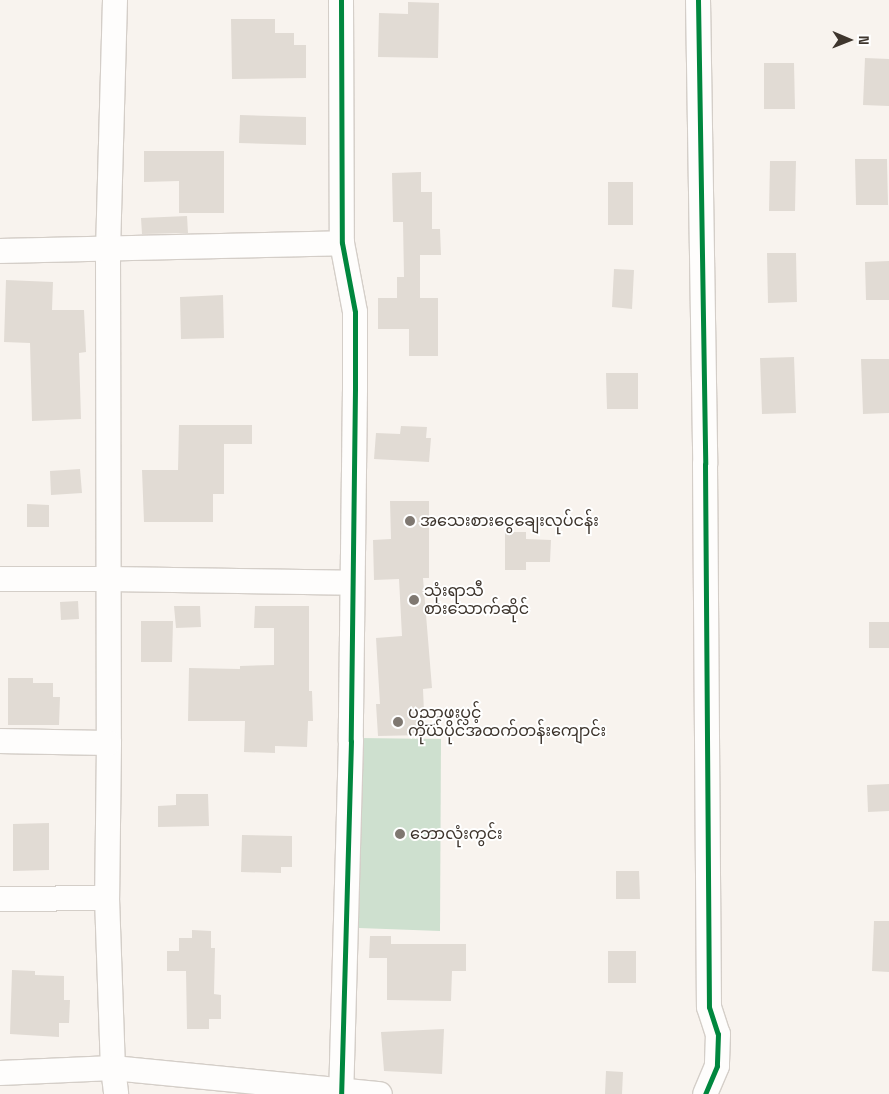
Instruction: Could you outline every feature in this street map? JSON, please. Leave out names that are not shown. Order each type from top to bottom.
[{"type":"street","points":[[115,0],[108,249],[110,744],[107,898],[113,1068],[116,1094]]},
{"type":"street","points":[[341,0],[342,243],[355,312],[351,760],[341,1093]]},
{"type":"street","points":[[698,0],[705,464],[709,1007],[718,1034],[717,1066],[705,1094]]},
{"type":"street","points":[[0,251],[342,243]]},
{"type":"street","points":[[0,579],[109,578],[352,583]]},
{"type":"street","points":[[0,741],[110,744]]},
{"type":"street","points":[[0,899],[107,898]]},
{"type":"street","points":[[0,1073],[113,1068],[341,1093],[380,1094]]},
{"type":"green space","name":"ဘောလုံးကွင်း","points":[[359,738],[441,739],[440,931],[359,928]]},
{"type":"building","points":[[408,2],[439,3],[438,58],[378,57],[379,13],[408,14]]},
{"type":"building","points":[[231,19],[275,19],[275,33],[294,33],[294,45],[306,45],[306,78],[232,79]]},
{"type":"building","points":[[865,58],[889,59],[889,106],[863,105]]},
{"type":"building","points":[[764,63],[794,63],[795,109],[764,109]]},
{"type":"building","points":[[240,115],[306,117],[306,145],[239,143]]},
{"type":"building","points":[[144,151],[224,151],[224,213],[179,213],[179,181],[144,182]]},
{"type":"building","points":[[855,159],[887,159],[888,205],[856,205]]},
{"type":"building","points":[[770,161],[796,161],[795,211],[769,211]]},
{"type":"building","points":[[421,172],[421,192],[432,192],[432,229],[440,229],[441,255],[420,255],[420,298],[438,298],[438,356],[409,356],[409,329],[378,329],[378,298],[397,298],[397,277],[404,277],[403,222],[393,222],[392,173]]},
{"type":"building","points":[[608,182],[633,182],[633,225],[608,225]]},
{"type":"building","points":[[187,216],[188,233],[142,234],[141,218]]},
{"type":"building","points":[[767,253],[796,253],[797,302],[768,303]]},
{"type":"building","points":[[889,261],[889,300],[866,300],[865,262]]},
{"type":"building","points":[[614,269],[634,270],[632,309],[612,307]]},
{"type":"building","points":[[6,280],[53,282],[52,310],[84,310],[86,352],[79,353],[81,419],[32,421],[30,343],[4,342]]},
{"type":"building","points":[[223,295],[224,338],[181,339],[180,297]]},
{"type":"building","points":[[794,357],[796,413],[762,414],[760,358]]},
{"type":"building","points":[[861,359],[889,359],[889,413],[863,414]]},
{"type":"building","points":[[606,373],[638,373],[638,409],[607,409]]},
{"type":"building","points":[[179,425],[252,425],[252,444],[224,444],[224,494],[213,494],[213,522],[144,522],[142,470],[178,470]]},
{"type":"building","points":[[401,426],[427,427],[426,438],[431,438],[429,462],[374,459],[376,433],[400,434]]},
{"type":"building","points":[[80,469],[82,493],[51,495],[50,471]]},
{"type":"building","points":[[390,501],[429,501],[429,578],[423,578],[432,688],[423,689],[425,735],[378,736],[376,704],[380,704],[376,638],[402,636],[399,579],[374,580],[373,540],[391,539]]},
{"type":"building","points":[[27,504],[49,505],[49,527],[27,527]]},
{"type":"building","points":[[505,532],[526,532],[526,539],[551,540],[550,562],[526,562],[526,570],[505,570]]},
{"type":"building","points":[[78,601],[79,619],[61,620],[60,602]]},
{"type":"building","points":[[174,606],[200,606],[201,627],[176,628]]},
{"type":"building","points":[[255,606],[309,606],[309,691],[312,691],[313,721],[308,721],[307,747],[275,746],[275,753],[244,752],[245,721],[188,721],[189,668],[240,669],[240,666],[274,665],[274,628],[254,628]]},
{"type":"building","points":[[141,621],[173,621],[172,662],[141,662]]},
{"type":"building","points":[[869,622],[889,622],[889,648],[869,648]]},
{"type":"building","points":[[8,678],[33,678],[33,683],[53,683],[53,697],[60,697],[59,725],[8,725]]},
{"type":"building","points":[[889,784],[889,811],[868,812],[867,785]]},
{"type":"building","points":[[176,794],[208,794],[209,826],[158,827],[158,806],[176,805]]},
{"type":"building","points":[[49,823],[49,870],[13,871],[13,824]]},
{"type":"building","points":[[242,835],[292,836],[292,867],[281,867],[281,873],[241,872]]},
{"type":"building","points":[[616,871],[639,871],[640,899],[616,899]]},
{"type":"building","points":[[874,921],[889,921],[889,972],[872,971]]},
{"type":"building","points":[[192,930],[211,931],[211,948],[215,948],[214,994],[221,995],[221,1019],[209,1019],[209,1029],[187,1029],[186,971],[167,971],[167,951],[179,951],[179,938],[192,938]]},
{"type":"building","points":[[370,936],[391,936],[391,944],[466,944],[466,971],[452,971],[451,1001],[387,1000],[387,958],[369,958]]},
{"type":"building","points":[[608,951],[636,951],[636,983],[608,983]]},
{"type":"building","points":[[12,970],[35,971],[35,975],[64,976],[64,1000],[70,1000],[69,1023],[59,1023],[59,1037],[10,1034]]},
{"type":"building","points":[[444,1029],[442,1074],[384,1071],[381,1032]]},
{"type":"building","points":[[606,1071],[623,1072],[622,1094],[605,1094]]},
{"type":"cycle path","points":[[341,0],[342,243],[355,312],[351,741],[341,1094]]},
{"type":"cycle path","points":[[698,0],[705,464],[709,1007],[718,1034],[717,1066],[705,1094]]},
{"type":"place","name":"အသေးစားငွေချေးလုပ်ငန်း","points":[[410,521]]},
{"type":"place","name":"သုံးရာသီ စားသောက်ဆိုင်","points":[[414,600]]},
{"type":"place","name":"ပညာဖူးပွင့် ကိုယ်ပိုင်အထက်တန်းကျောင်း","points":[[398,722]]},
{"type":"place","name":"ဘောလုံးကွင်း","points":[[400,834]]}]
